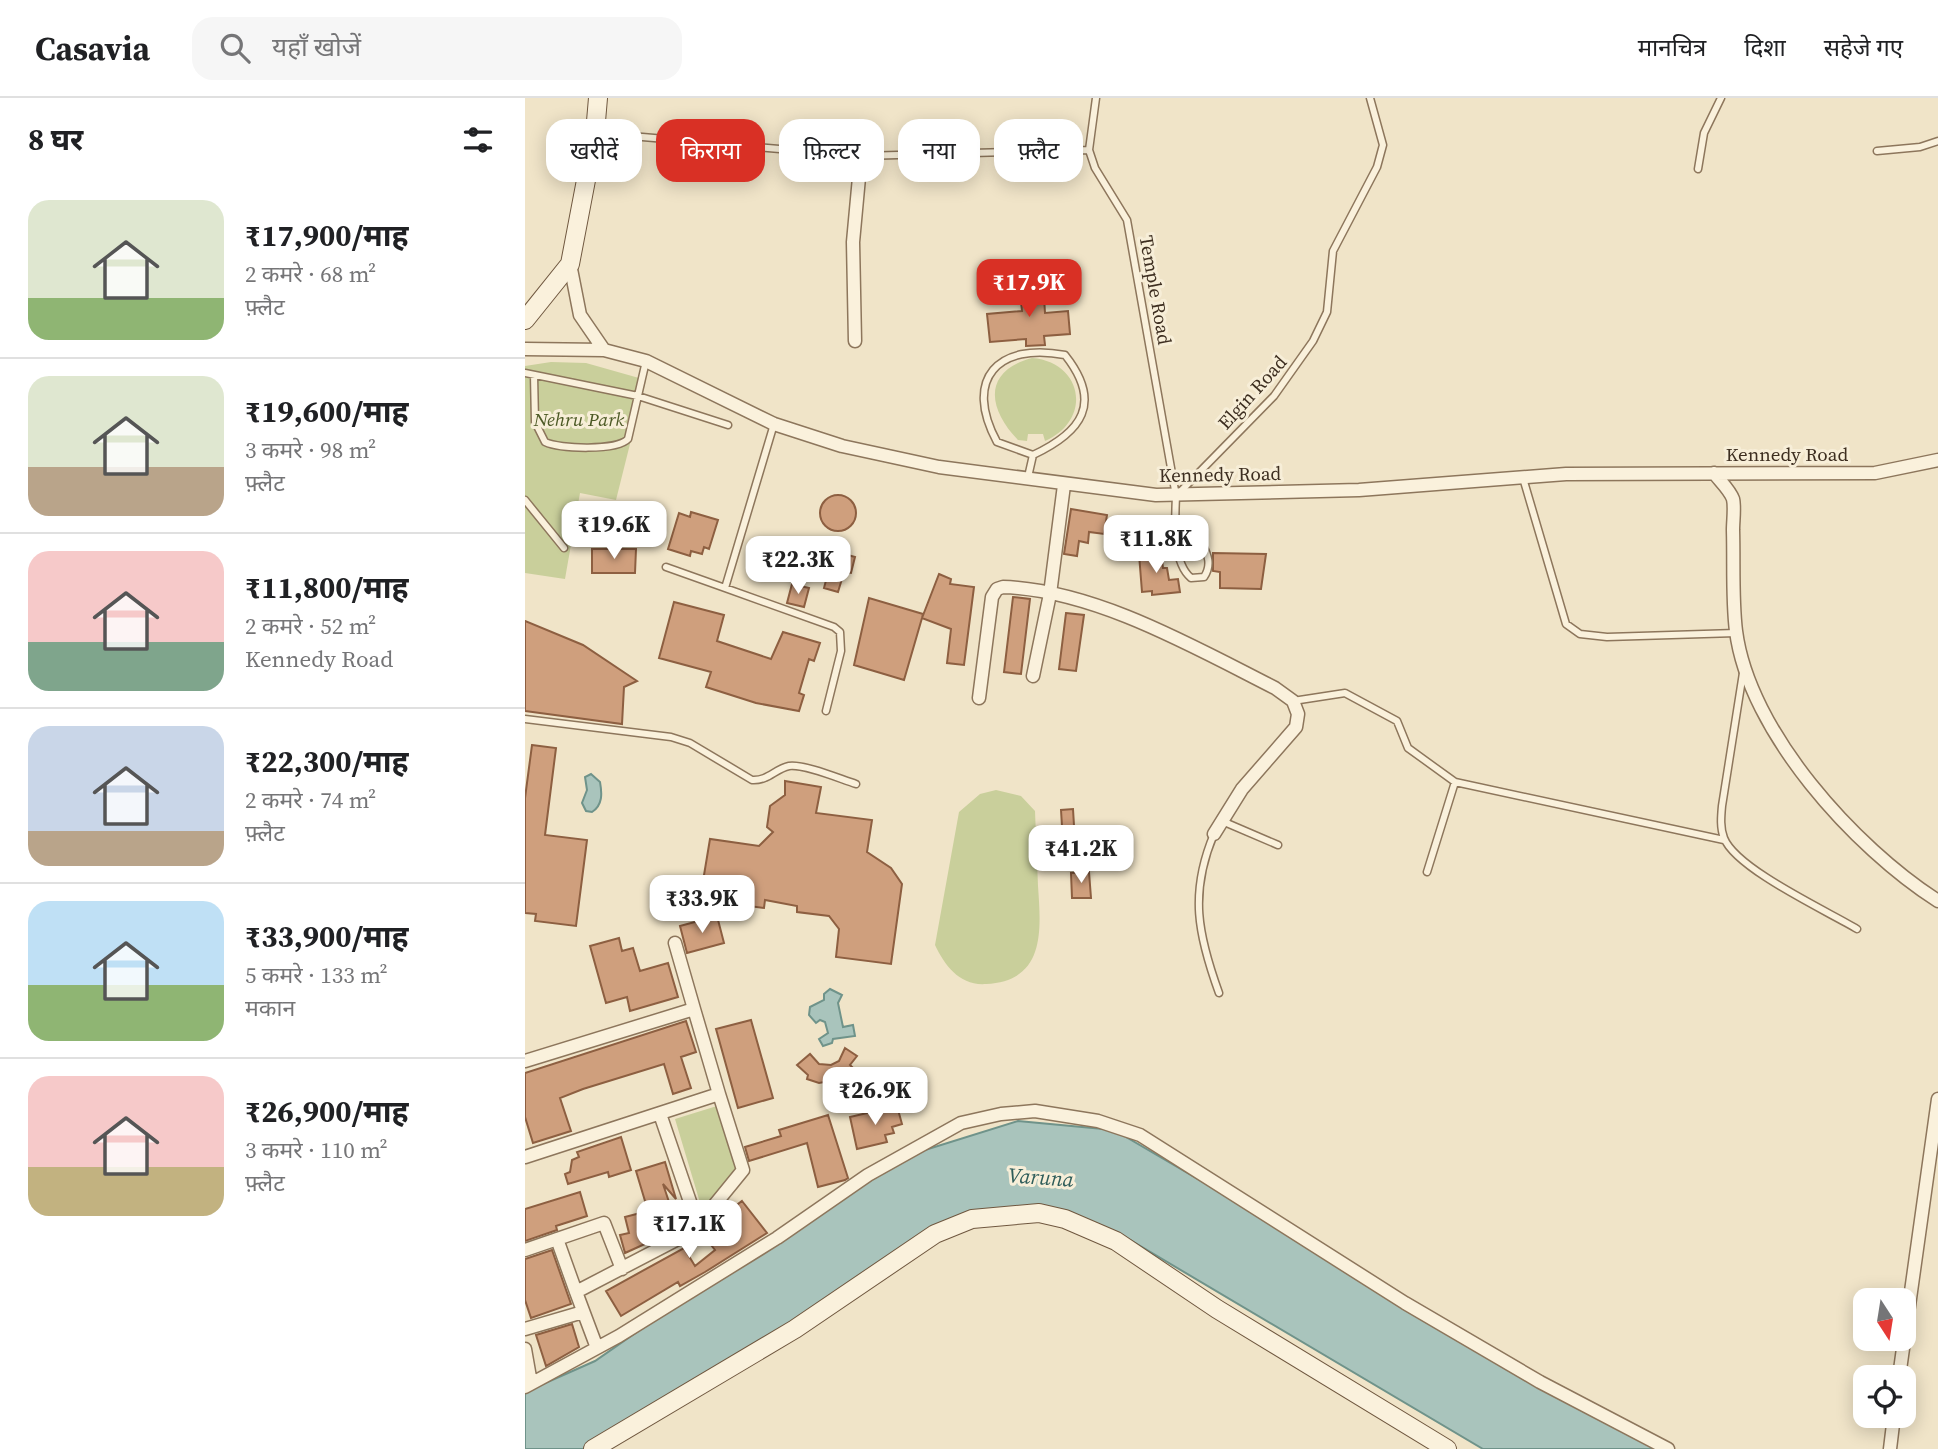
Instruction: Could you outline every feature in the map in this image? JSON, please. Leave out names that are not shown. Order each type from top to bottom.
[{"type":"street","points":[[596,119],[598,98]]},
{"type":"street","points":[[586,182],[570,264],[580,315],[604,350]]},
{"type":"street","points":[[855,341],[852,242],[858,182]]},
{"type":"street","points":[[525,320],[570,264]]},
{"type":"street","name":"Kennedy Road","points":[[525,349],[604,350],[646,361],[774,424],[842,446],[939,467],[1065,485],[1176,496],[1359,490],[1523,478],[1714,473],[1875,473],[1938,460]]},
{"type":"street","points":[[1714,473],[1733,499],[1736,633],[1765,713],[1801,771],[1856,835],[1897,873],[1938,901]]},
{"type":"street","points":[[1033,676],[1049,594],[1065,485]]},
{"type":"street","points":[[979,698],[994,593],[1003,587],[1049,594],[1132,619],[1275,688],[1293,701],[1298,714],[1296,727],[1242,789],[1214,834]]},
{"type":"street","points":[[576,1292],[697,1232],[699,1224],[743,1170],[675,943]]},
{"type":"street","points":[[525,1061],[694,1009]]},
{"type":"street","points":[[525,1157],[719,1094]]},
{"type":"street","points":[[1901,1365],[1933,1176],[1938,1099]]},
{"type":"street","points":[[525,1349],[528,1385],[597,1348],[777,1238],[868,1174],[961,1123],[1000,1114],[1064,1113],[1098,1121],[1156,1144],[1405,1303],[1540,1382],[1668,1449]]},
{"type":"street","points":[[660,1114],[699,1224]]},
{"type":"street","points":[[593,1449],[795,1329],[935,1234],[972,1219],[1039,1213],[1065,1219],[1117,1241],[1217,1309],[1447,1449]]},
{"type":"street","points":[[525,1250],[604,1223],[622,1269]]},
{"type":"street","points":[[557,1240],[597,1348]]},
{"type":"street","points":[[525,1329],[583,1312]]},
{"type":"street","points":[[1889,1449],[1892,1428]]},
{"type":"lane","name":"Temple Road","points":[[1096,98],[1090,150],[1095,168],[1128,220],[1176,496],[1178,543],[1184,572],[1191,578],[1204,577],[1209,570],[1209,556],[1202,543],[1178,543]]},
{"type":"lane","name":"Elgin Road","points":[[1176,496],[1275,396],[1313,341],[1327,312],[1333,251],[1377,167],[1383,145],[1370,98]]},
{"type":"lane","points":[[1698,169],[1704,133],[1721,98]]},
{"type":"lane","points":[[642,136],[779,149]]},
{"type":"lane","points":[[1877,151],[1920,148],[1938,141]]},
{"type":"lane","points":[[884,155],[1090,150]]},
{"type":"lane","points":[[1027,479],[1033,456],[1061,442],[1081,422],[1085,396],[1076,368],[1065,355],[1045,351],[1018,352],[1002,359],[989,379],[983,402],[986,422],[997,442],[1033,456]]},
{"type":"lane","points":[[534,375],[535,422],[545,442],[552,445],[611,446],[625,442],[646,361]]},
{"type":"lane","points":[[525,373],[638,396],[728,425]]},
{"type":"lane","points":[[725,588],[774,424]]},
{"type":"lane","points":[[1523,478],[1558,606],[1566,624],[1580,634],[1607,637],[1736,633]]},
{"type":"lane","points":[[525,500],[564,548]]},
{"type":"lane","points":[[666,568],[834,627],[840,632],[841,651],[826,711]]},
{"type":"lane","points":[[1745,661],[1722,806],[1721,826],[1724,840],[1734,853],[1754,870],[1857,929]]},
{"type":"lane","points":[[1293,701],[1345,693],[1397,721],[1408,748],[1455,782],[1724,840]]},
{"type":"lane","points":[[525,719],[671,737],[689,743],[752,780],[761,780],[789,766],[856,784]]},
{"type":"lane","points":[[1427,872],[1455,782]]},
{"type":"lane","points":[[1222,821],[1278,845]]},
{"type":"lane","points":[[1214,834],[1203,861],[1199,927],[1201,943],[1219,993]]},
{"type":"green space","points":[[1032,358],[1049,362],[1062,370],[1071,380],[1076,393],[1070,420],[1060,432],[1045,441],[1043,434],[1028,434],[1027,441],[1018,440],[1000,416],[996,403],[998,381],[1005,372]]},
{"type":"green space","name":"Nehru Park","points":[[551,362],[586,363],[646,380],[616,500],[580,493],[565,579],[525,573],[525,366]]},
{"type":"green space","points":[[996,790],[1021,796],[1035,811],[1039,936],[1030,963],[1020,974],[1006,981],[977,984],[968,982],[955,973],[935,945],[959,812],[980,794]]},
{"type":"green space","points":[[717,1106],[738,1177],[724,1196],[727,1209],[704,1216],[675,1119]]},
{"type":"water","points":[[591,774],[600,782],[601,790],[600,802],[592,812],[586,811],[582,803],[587,790],[585,777]]},
{"type":"water","points":[[830,989],[842,995],[838,1003],[843,1027],[853,1025],[855,1036],[833,1039],[832,1043],[823,1046],[819,1039],[828,1033],[825,1022],[820,1020],[816,1023],[809,1015],[810,1007],[824,1000],[824,994]]},
{"type":"water","name":"Varuna","points":[[1018,1121],[1114,1130],[1660,1449],[1483,1449],[1130,1240],[1016,1209],[950,1219],[609,1449],[525,1449],[525,1392],[595,1361],[877,1165]]},
{"type":"building","points":[[1043,281],[1045,313],[1068,311],[1070,334],[1044,336],[1045,345],[1026,346],[1026,339],[990,342],[987,314],[1022,311],[1019,283]]},
{"type":"building","points":[[838,495],[851,500],[856,513],[851,526],[838,531],[825,526],[820,513],[825,500]]},
{"type":"building","points":[[1071,509],[1107,515],[1104,534],[1089,532],[1088,543],[1079,541],[1077,556],[1064,554]]},
{"type":"building","points":[[691,512],[718,520],[709,549],[704,547],[702,554],[691,551],[690,556],[668,549],[679,513],[690,517]]},
{"type":"building","points":[[811,545],[855,557],[851,573],[844,572],[838,592],[824,588],[829,569],[806,562]]},
{"type":"building","points":[[592,549],[636,549],[635,573],[592,573]]},
{"type":"building","points":[[1161,551],[1163,568],[1167,568],[1169,580],[1178,579],[1180,592],[1152,595],[1152,591],[1142,592],[1139,554]]},
{"type":"building","points":[[1213,553],[1266,554],[1261,589],[1220,588],[1220,572],[1213,571]]},
{"type":"building","points":[[939,574],[951,579],[950,584],[974,587],[964,665],[947,663],[951,629],[922,618]]},
{"type":"building","points":[[792,584],[809,588],[804,607],[787,603]]},
{"type":"building","points":[[1013,597],[1030,599],[1021,674],[1004,672]]},
{"type":"building","points":[[869,598],[923,614],[904,680],[854,665]]},
{"type":"building","points":[[674,602],[724,615],[717,641],[771,659],[783,632],[820,643],[814,661],[809,659],[799,693],[804,695],[799,711],[756,703],[706,687],[711,672],[659,658]]},
{"type":"building","points":[[1066,613],[1084,615],[1076,671],[1059,669]]},
{"type":"building","points":[[525,621],[583,645],[637,681],[624,687],[622,724],[525,711]]},
{"type":"building","points":[[532,745],[556,748],[545,835],[587,840],[576,926],[535,921],[536,914],[525,913],[525,798]]},
{"type":"building","points":[[785,781],[821,787],[816,813],[872,820],[867,852],[891,868],[902,884],[891,964],[836,957],[839,929],[829,916],[797,912],[797,906],[765,900],[764,908],[718,902],[721,889],[702,887],[710,839],[759,846],[773,832],[767,827],[770,806],[785,795]]},
{"type":"building","points":[[1073,809],[1076,859],[1064,859],[1061,810]]},
{"type":"building","points":[[1089,872],[1091,898],[1072,898],[1071,873]]},
{"type":"building","points":[[717,916],[724,943],[687,953],[680,926]]},
{"type":"building","points":[[619,938],[622,951],[633,948],[640,971],[668,963],[678,997],[630,1011],[627,997],[606,1003],[590,946]]},
{"type":"building","points":[[751,1020],[773,1098],[738,1108],[716,1029]]},
{"type":"building","points":[[686,1021],[696,1052],[681,1057],[691,1088],[673,1094],[664,1064],[583,1089],[560,1098],[571,1131],[533,1143],[525,1117],[525,1073]]},
{"type":"building","points":[[845,1048],[857,1056],[850,1065],[854,1069],[841,1075],[841,1079],[819,1083],[807,1079],[808,1075],[797,1065],[810,1054],[819,1064],[831,1065],[839,1061]]},
{"type":"building","points":[[897,1106],[902,1124],[892,1127],[894,1133],[885,1135],[887,1142],[857,1149],[850,1117]]},
{"type":"building","points":[[828,1115],[848,1178],[845,1180],[818,1187],[807,1143],[749,1161],[745,1147],[781,1136],[779,1130]]},
{"type":"building","points":[[621,1137],[631,1170],[609,1177],[608,1172],[568,1184],[565,1174],[570,1172],[572,1160],[579,1157],[577,1152]]},
{"type":"building","points":[[665,1162],[676,1199],[663,1184],[678,1229],[625,1253],[620,1235],[629,1233],[625,1217],[648,1211],[636,1171]]},
{"type":"building","points":[[580,1192],[587,1216],[556,1226],[557,1230],[525,1241],[525,1209]]},
{"type":"building","points":[[742,1201],[767,1233],[705,1272],[680,1286],[678,1282],[621,1316],[606,1291],[684,1248],[695,1266],[715,1250],[704,1236],[715,1230],[712,1224]]},
{"type":"building","points":[[552,1250],[571,1304],[531,1318],[525,1300],[525,1259]]},
{"type":"building","points":[[572,1324],[579,1347],[546,1366],[536,1335]]}]
